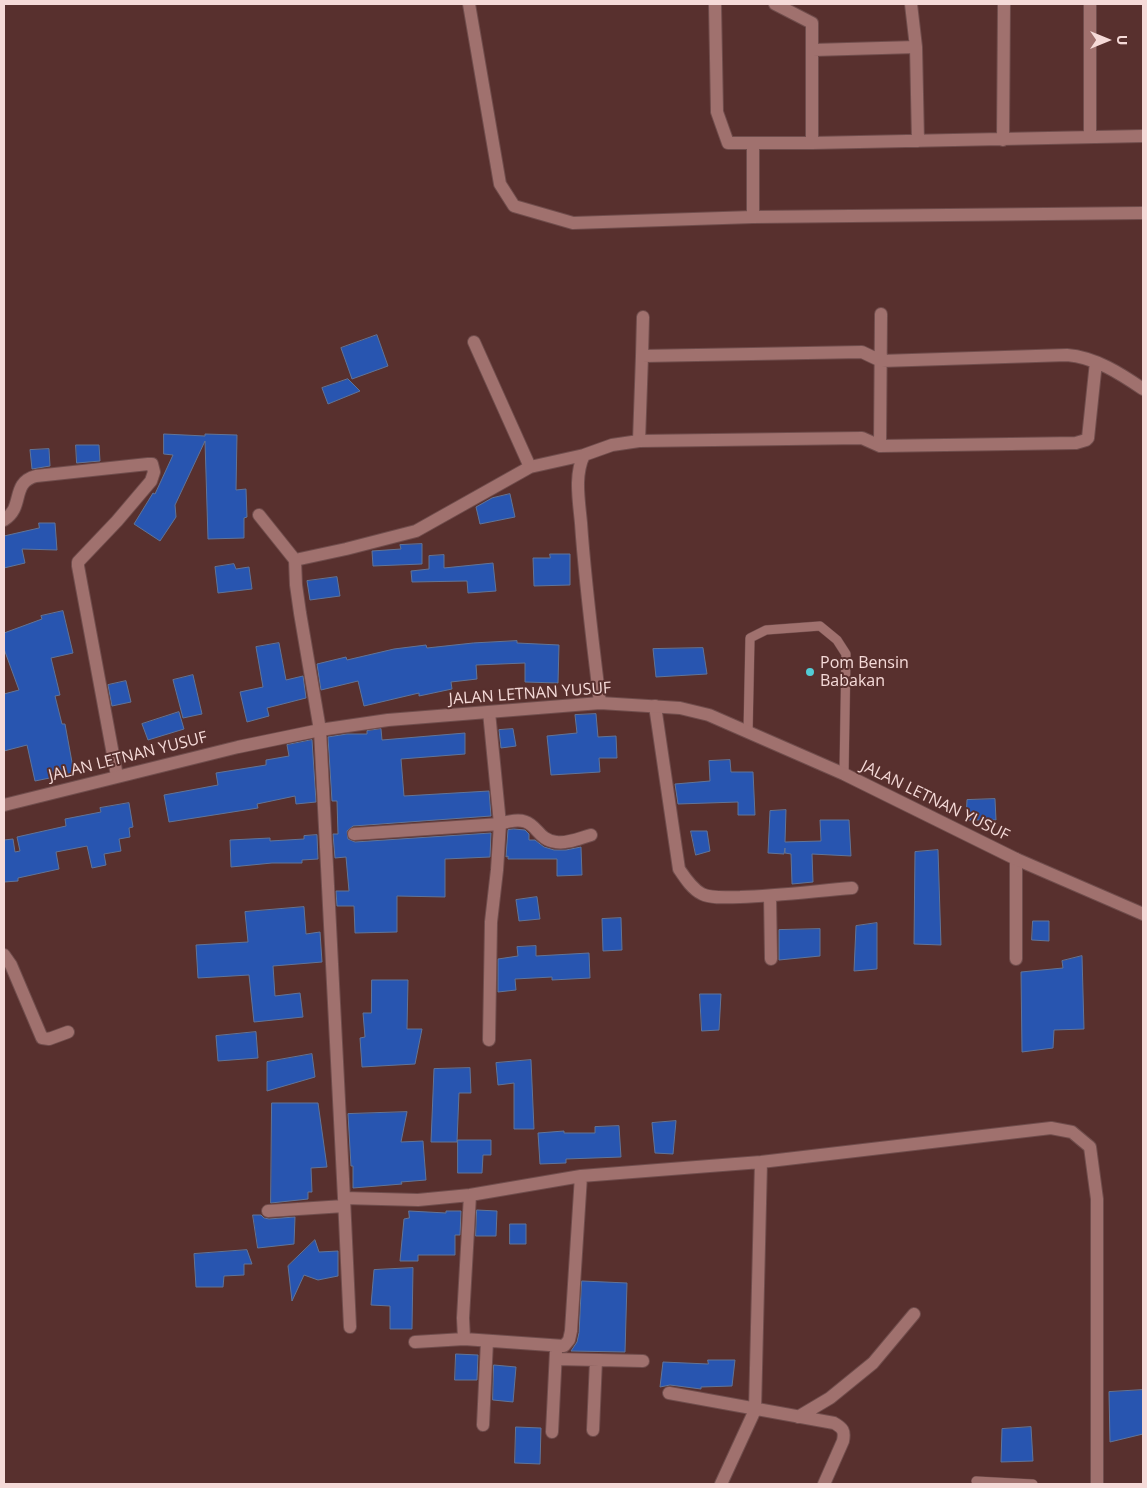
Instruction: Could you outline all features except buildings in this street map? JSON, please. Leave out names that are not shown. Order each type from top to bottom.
[{"type":"street","points":[[469,4],[500,184],[514,206],[572,223],[753,217],[1143,214]]},
{"type":"street","points":[[715,4],[716,112],[728,143],[1003,140],[1143,136]]},
{"type":"street","points":[[775,4],[812,23],[812,143]]},
{"type":"street","points":[[911,4],[916,47],[918,141]]},
{"type":"street","points":[[1003,140],[1004,4]]},
{"type":"street","points":[[1090,4],[1090,138]]},
{"type":"street","points":[[812,50],[916,47]]},
{"type":"street","points":[[753,144],[753,217]]},
{"type":"street","points":[[880,446],[881,314]]},
{"type":"street","points":[[639,441],[643,317]]},
{"type":"street","points":[[474,342],[530,467]]},
{"type":"street","points":[[642,356],[862,352],[881,361],[1076,355],[1096,362],[1143,389]]},
{"type":"street","points":[[296,560],[416,531],[530,467],[584,455],[612,444],[639,441],[862,438],[880,446],[1070,444],[1088,438],[1096,362]]},
{"type":"street","points":[[584,455],[578,470],[578,484],[584,562],[600,703]]},
{"type":"street","points":[[4,520],[15,507],[22,483],[26,478],[152,464],[154,472],[151,481],[117,521],[78,562],[77,569],[117,776]]},
{"type":"street","points":[[259,515],[296,560],[296,585],[320,730],[350,1328]]},
{"type":"street","name":"JALAN LETNAN YUSUF","points":[[4,805],[238,747],[320,730],[388,720],[600,703],[680,708],[709,714],[748,733],[844,774],[1016,860],[1143,914]]},
{"type":"street","points":[[655,706],[679,869],[687,881],[704,895],[724,897],[770,896],[852,888]]},
{"type":"street","points":[[489,712],[500,824],[491,922],[489,1040]]},
{"type":"street","points":[[354,834],[500,824],[508,821],[529,822],[548,840],[556,843],[572,841],[591,835]]},
{"type":"street","points":[[1016,860],[1016,959]]},
{"type":"street","points":[[770,896],[771,959]]},
{"type":"street","points":[[4,955],[11,965],[42,1038],[49,1039],[68,1032]]},
{"type":"street","points":[[268,1211],[344,1202],[418,1200],[470,1195],[581,1176],[761,1162],[1051,1128],[1072,1132],[1090,1147],[1098,1199],[1098,1484]]},
{"type":"street","points":[[721,1484],[755,1410],[761,1162]]},
{"type":"street","points":[[556,1352],[569,1340],[571,1331],[581,1176]]},
{"type":"street","points":[[464,1340],[463,1318],[470,1195]]},
{"type":"street","points":[[798,1417],[830,1398],[874,1363],[914,1314]]},
{"type":"street","points":[[483,1425],[487,1341]]},
{"type":"street","points":[[415,1342],[487,1341],[596,1360],[644,1361]]},
{"type":"street","points":[[552,1432],[556,1352]]},
{"type":"street","points":[[593,1430],[596,1360]]},
{"type":"street","points":[[670,1393],[834,1423],[843,1429],[843,1441],[824,1484]]},
{"type":"lane","points":[[748,733],[750,638],[766,630],[820,626],[837,640],[846,654],[844,774]]},
{"type":"lane","points":[[976,1481],[1033,1484]]},
{"type":"place","name":"Pom Bensin Babakan","points":[[810,672]]}]
